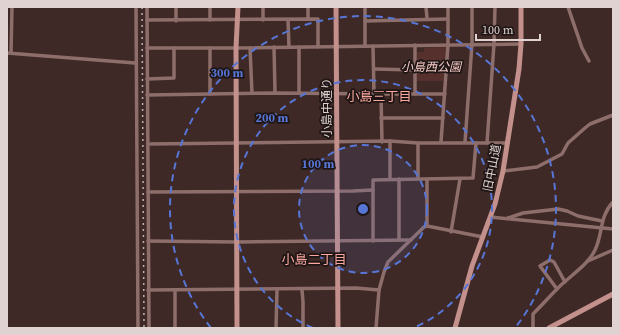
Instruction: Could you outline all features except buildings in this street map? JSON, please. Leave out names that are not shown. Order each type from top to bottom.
[{"type":"street","points":[[12,7],[9,53],[136,63]]},
{"type":"street","points":[[136,7],[138,328]]},
{"type":"street","points":[[147,7],[149,328]]},
{"type":"street","points":[[176,7],[176,21]]},
{"type":"street","points":[[210,7],[210,20]]},
{"type":"street","points":[[237,328],[236,48],[238,7]]},
{"type":"street","points":[[263,7],[263,20]]},
{"type":"street","points":[[308,7],[308,19]]},
{"type":"street","name":"小島中通り","points":[[336,7],[338,328]]},
{"type":"street","points":[[365,7],[365,46]]},
{"type":"street","points":[[426,7],[426,18]]},
{"type":"street","points":[[441,142],[448,45],[448,7]]},
{"type":"street","points":[[465,142],[472,44],[472,7]]},
{"type":"street","points":[[487,143],[494,44],[494,7]]},
{"type":"street","name":"旧中山道","points":[[455,328],[472,266],[490,217],[503,171],[515,98],[521,44],[521,7]]},
{"type":"street","points":[[568,7],[582,48],[589,61]]},
{"type":"street","points":[[365,20],[426,18],[448,19]]},
{"type":"street","points":[[147,20],[318,19],[318,46]]},
{"type":"street","points":[[288,20],[288,47]]},
{"type":"street","points":[[147,48],[521,44]]},
{"type":"street","points":[[373,46],[374,94]]},
{"type":"street","points":[[415,46],[415,94]]},
{"type":"street","points":[[274,47],[275,93]]},
{"type":"street","points":[[299,47],[299,94]]},
{"type":"street","points":[[147,79],[174,78],[174,48]]},
{"type":"street","points":[[210,48],[210,94]]},
{"type":"street","points":[[250,48],[252,94]]},
{"type":"street","points":[[374,70],[415,70]]},
{"type":"street","points":[[147,95],[275,93],[444,94]]},
{"type":"street","points":[[381,94],[382,142]]},
{"type":"street","points":[[503,171],[537,167],[562,154],[568,143],[590,124],[613,115]]},
{"type":"street","points":[[382,118],[443,118]]},
{"type":"street","points":[[148,144],[390,141],[418,143],[508,143]]},
{"type":"street","points":[[390,141],[390,179]]},
{"type":"street","points":[[418,143],[418,178]]},
{"type":"street","points":[[373,240],[373,180],[473,178],[476,143]]},
{"type":"street","points":[[399,179],[399,240]]},
{"type":"street","points":[[451,232],[460,179]]},
{"type":"street","points":[[427,180],[427,226]]},
{"type":"street","points":[[148,192],[373,190]]},
{"type":"street","points":[[533,328],[533,314],[557,289],[587,262],[595,251],[602,221],[613,202]]},
{"type":"street","points":[[506,219],[523,213],[558,209],[578,216],[602,221]]},
{"type":"street","points":[[490,217],[613,229]]},
{"type":"street","points":[[376,328],[379,290],[388,262],[424,227],[427,226],[451,232],[483,236]]},
{"type":"street","points":[[148,241],[236,242],[411,240]]},
{"type":"street","points":[[587,262],[613,250]]},
{"type":"street","points":[[557,289],[540,266],[550,260],[554,262],[565,282]]},
{"type":"street","points":[[148,290],[379,290]]},
{"type":"street","points":[[175,290],[175,328]]},
{"type":"street","points":[[276,328],[277,290]]},
{"type":"street","points":[[302,290],[303,328]]},
{"type":"street","points":[[550,328],[613,294]]},
{"type":"green space","name":"小島西公園","points":[[445,47],[447,49],[443,81],[417,81],[417,52],[424,52],[424,48]]},
{"type":"railway","points":[[142,7],[144,328]]},
{"type":"district","name":"小島三丁目","points":[[379,96]]},
{"type":"district","name":"小島二丁目","points":[[314,259]]}]
